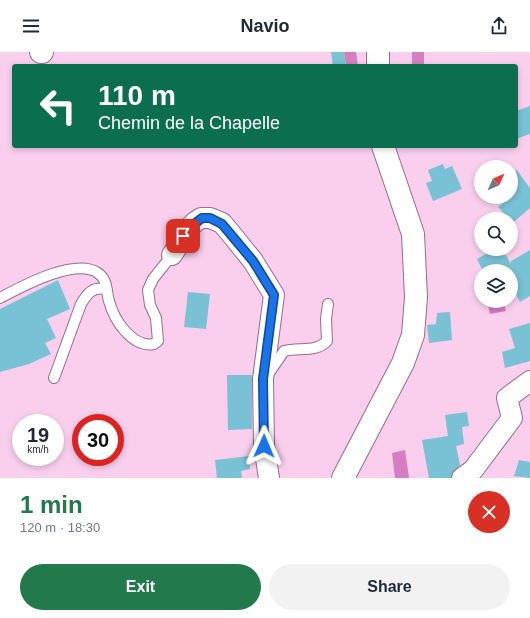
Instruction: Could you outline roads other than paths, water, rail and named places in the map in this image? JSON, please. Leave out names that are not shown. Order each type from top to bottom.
[{"type":"street","points":[[378,52],[378,64]]},
{"type":"street","points":[[343,478],[403,363],[413,335],[416,297],[413,234],[384,148]]},
{"type":"street","points":[[172,255],[189,228],[195,222],[202,218],[210,218],[222,224],[253,261],[274,295],[263,379],[264,446],[269,478]]},
{"type":"street","points":[[462,478],[473,470],[512,418],[507,398],[530,381]]},
{"type":"lane","points":[[0,298],[32,282],[58,273],[82,269],[98,273],[105,281],[114,314],[121,326],[140,343],[154,344],[158,341],[156,318],[150,305],[148,290],[152,280],[172,255]]},
{"type":"lane","points":[[54,378],[81,304],[88,293],[96,288],[106,289]]},
{"type":"lane","points":[[263,379],[284,351],[297,348],[309,349],[321,347],[327,341],[326,319],[328,304]]}]
